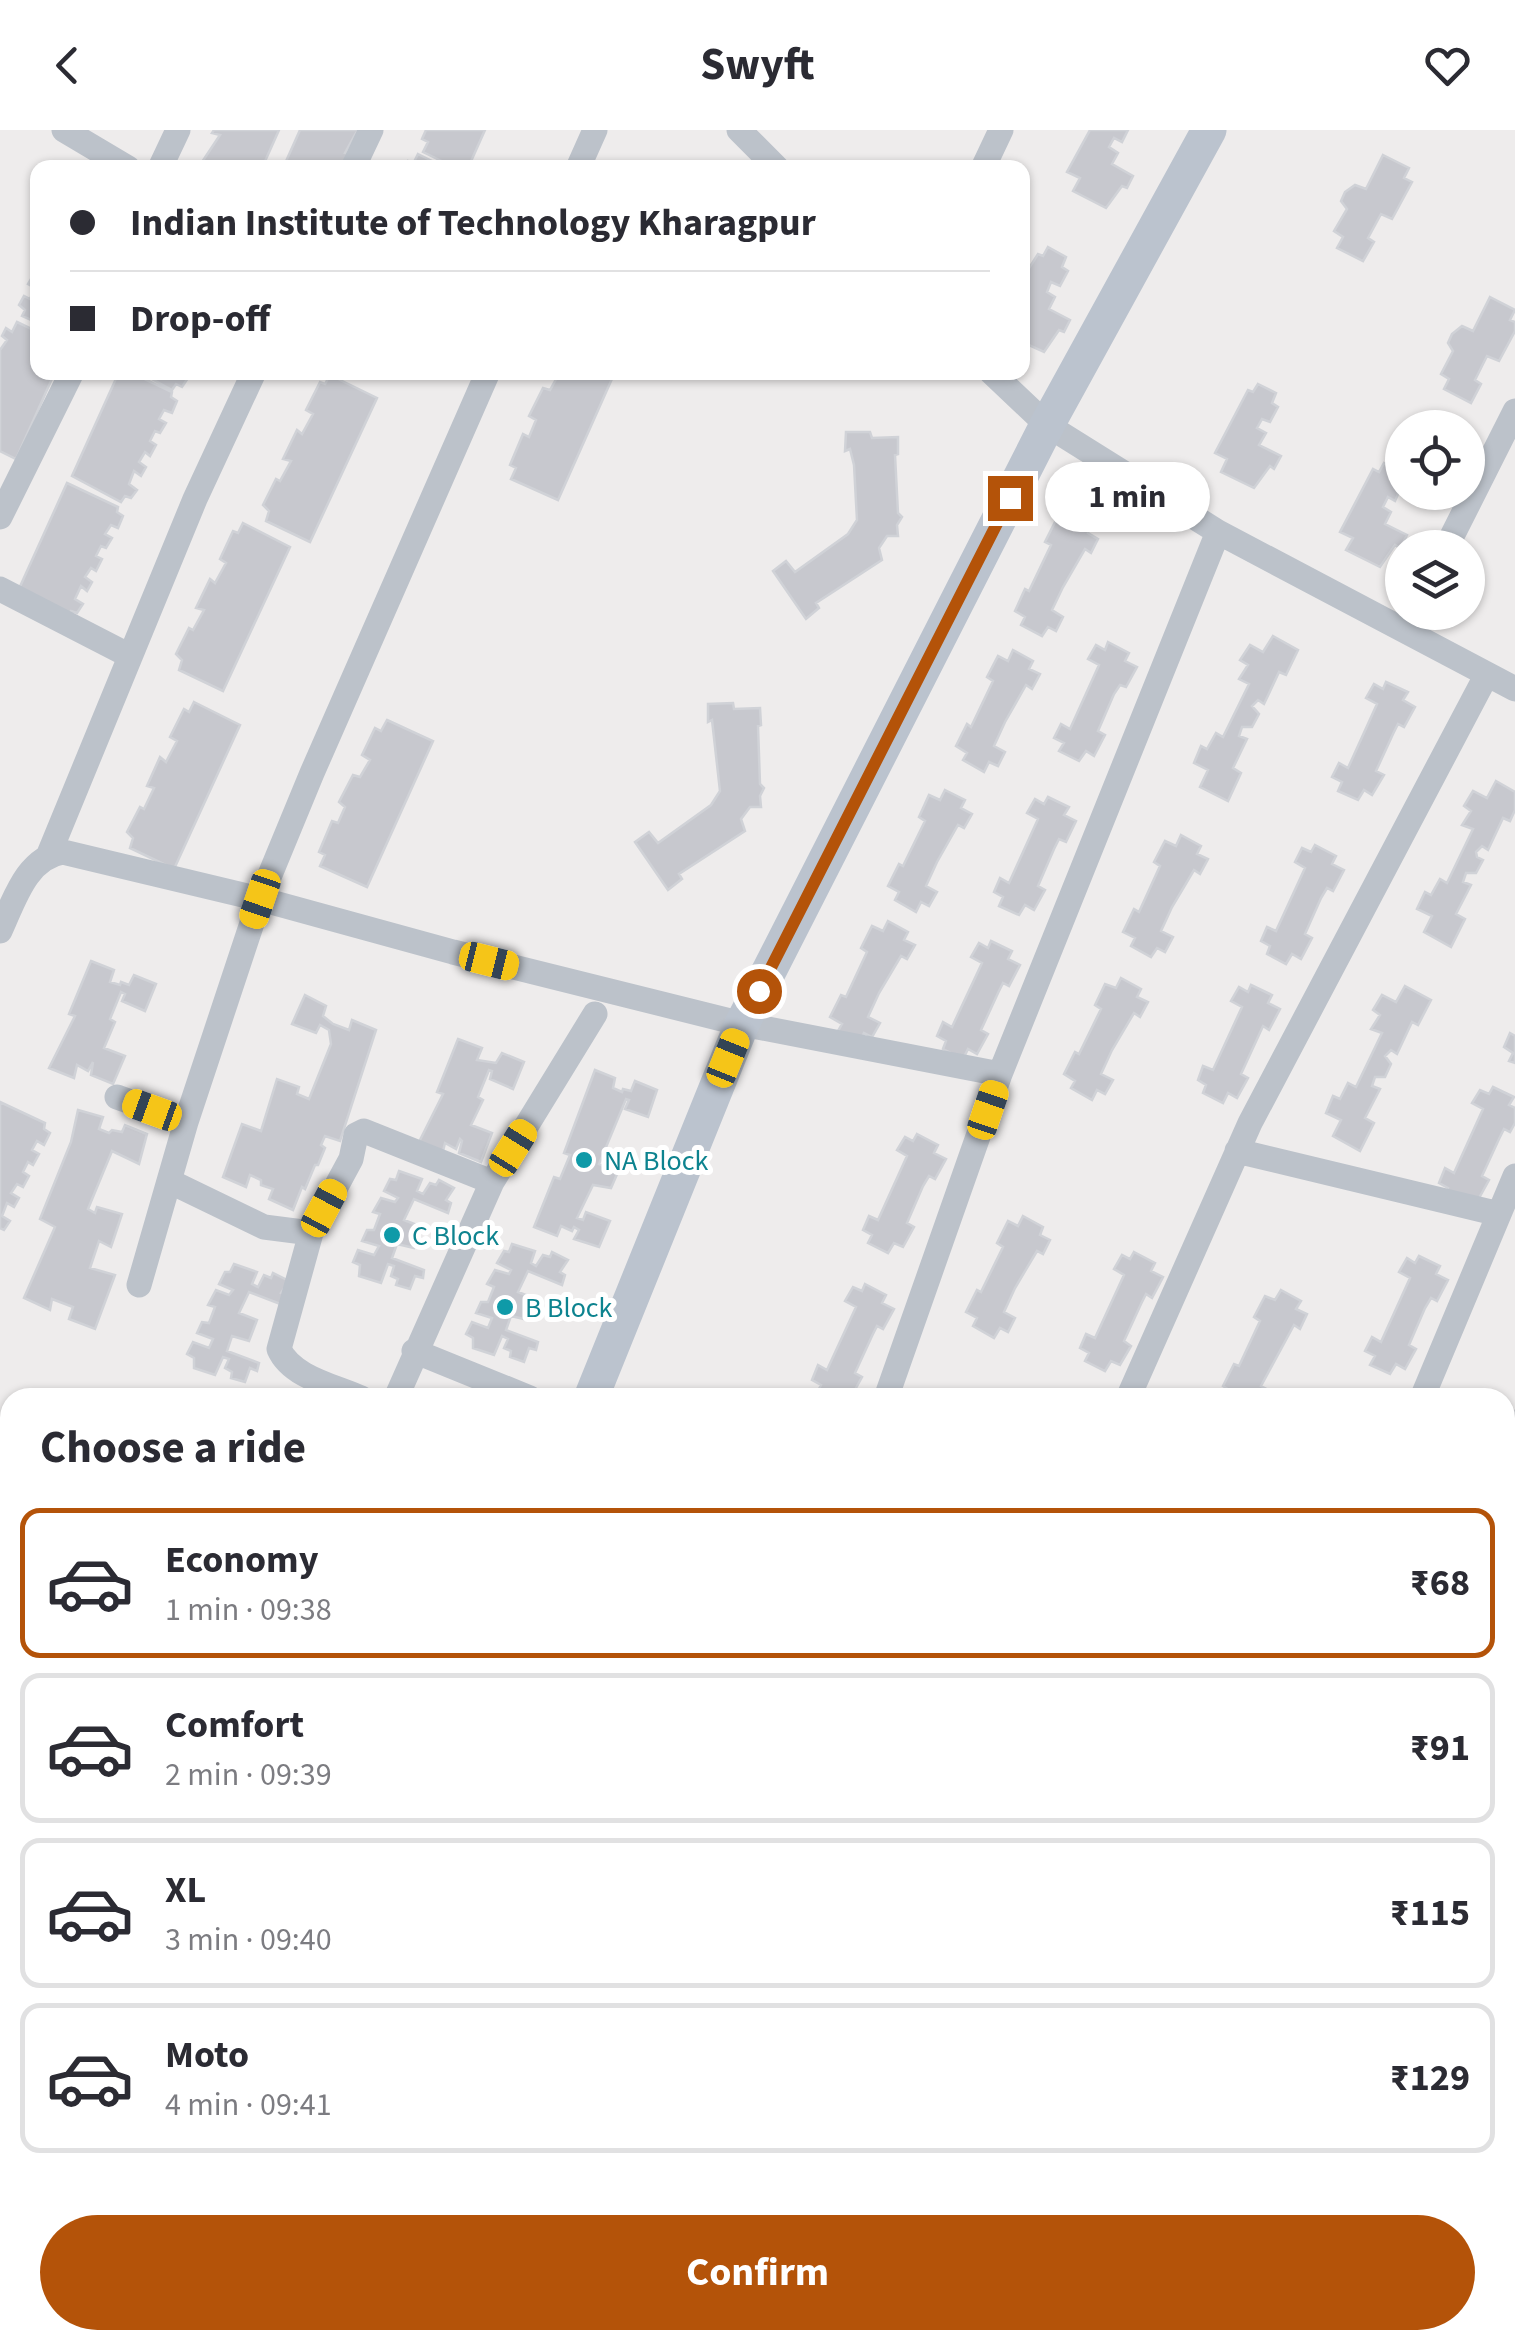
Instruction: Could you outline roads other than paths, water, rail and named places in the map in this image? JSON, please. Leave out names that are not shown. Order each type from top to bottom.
[{"type":"street","points":[[64,130],[115,160]]},
{"type":"street","points":[[164,160],[178,130]]},
{"type":"street","points":[[357,160],[371,130]]},
{"type":"street","points":[[582,160],[595,130]]},
{"type":"street","points":[[738,130],[769,160]]},
{"type":"street","points":[[987,160],[1001,130]]},
{"type":"street","points":[[595,1388],[742,1024],[1047,425],[1210,130]]},
{"type":"street","points":[[0,517],[68,380]]},
{"type":"street","points":[[0,931],[9,892],[48,854],[195,499],[250,380]]},
{"type":"street","points":[[139,1285],[186,1122],[260,899],[484,380]]},
{"type":"street","points":[[999,380],[1047,425],[1218,532],[1385,611]]},
{"type":"street","points":[[1455,530],[1515,411]]},
{"type":"street","points":[[890,1388],[1000,1074],[1218,532]]},
{"type":"street","points":[[0,589],[130,656]]},
{"type":"street","points":[[1421,630],[1515,689]]},
{"type":"street","points":[[1132,1388],[1237,1151],[1487,674]]},
{"type":"street","points":[[48,854],[62,852],[260,899],[742,1024],[1000,1074]]},
{"type":"street","points":[[400,1388],[492,1182],[595,1014]]},
{"type":"street","points":[[117,1097],[186,1122]]},
{"type":"street","points":[[339,1388],[284,1361],[279,1349],[311,1233],[351,1160],[356,1134],[364,1131],[492,1182]]},
{"type":"street","points":[[1237,1151],[1499,1214]]},
{"type":"street","points":[[1426,1388],[1515,1176]]},
{"type":"street","points":[[171,1182],[264,1227],[311,1233]]},
{"type":"street","points":[[414,1351],[505,1388]]},
{"type":"place","name":"NA Block","points":[[584,1160]]},
{"type":"place","name":"C Block","points":[[392,1235]]},
{"type":"place","name":"B Block","points":[[505,1307]]}]
